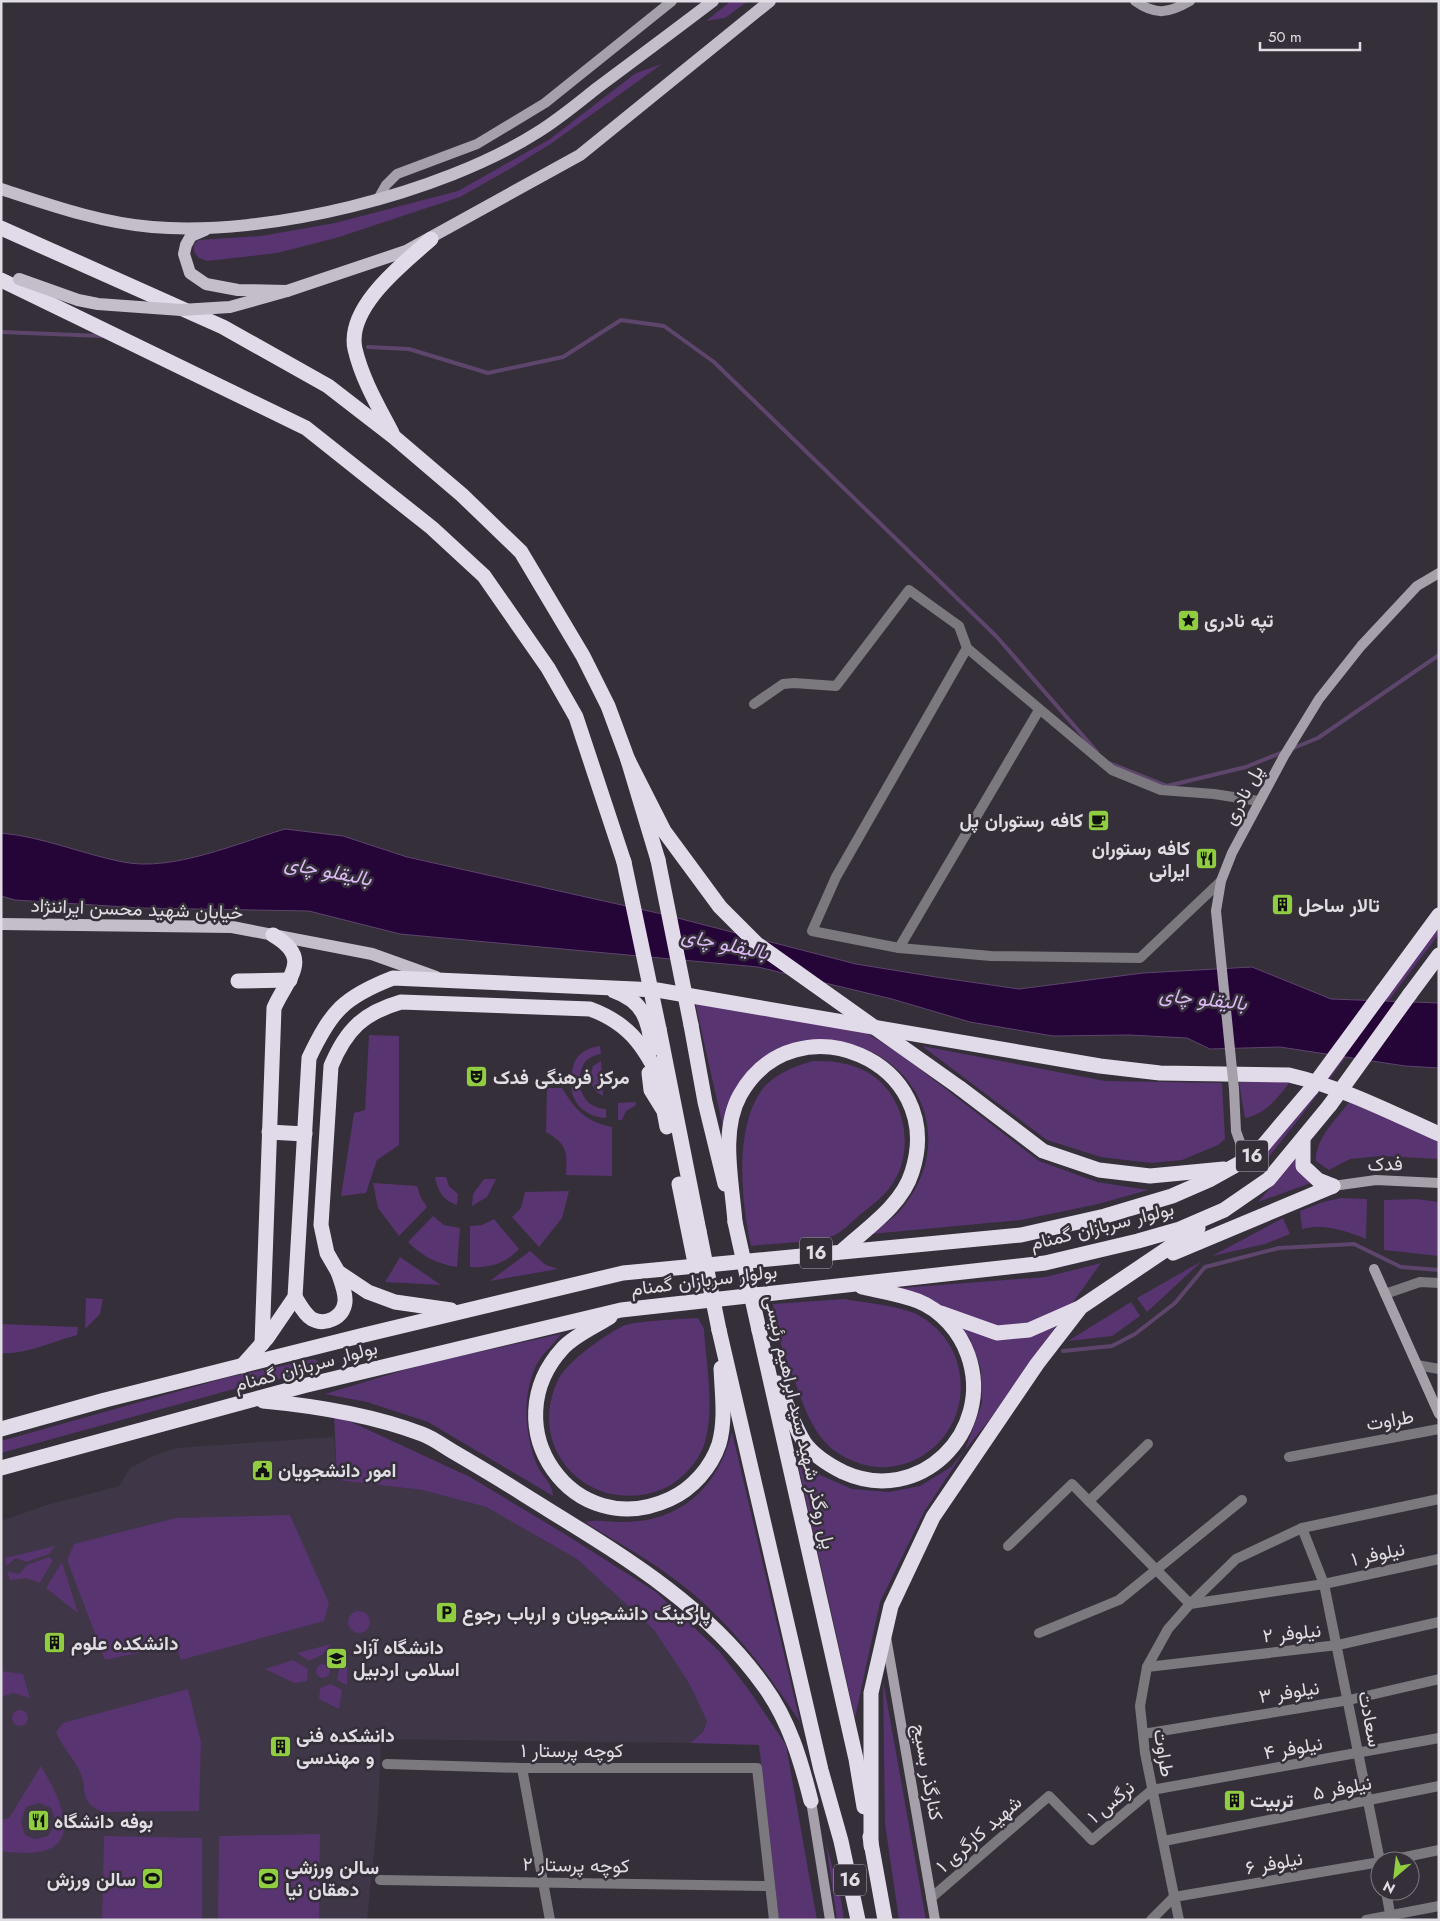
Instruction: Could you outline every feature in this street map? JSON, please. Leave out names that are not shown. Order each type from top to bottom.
[{"type":"highway","points":[[1,228],[223,327],[328,386],[394,437],[462,495],[520,552],[583,656],[608,706],[628,760],[664,830],[720,907],[757,944],[960,1088],[1044,1151],[1099,1170],[1150,1176],[1230,1169]]},
{"type":"highway","points":[[394,437],[365,380],[354,347],[357,324],[386,278],[431,239]]},
{"type":"highway","points":[[1,280],[306,428],[432,528],[484,576],[548,668],[576,717],[624,862],[659,1029],[672,1104]]},
{"type":"highway","name":"پل روگذر شهید سید ابراهیم رئیسی","points":[[628,760],[658,860],[705,1102],[735,1222],[856,1759],[871,1846]]},
{"type":"highway","name":"بولوار سربازان گمنام","points":[[1,1430],[105,1400],[623,1273],[842,1250],[1021,1235],[1105,1216],[1162,1199],[1211,1180],[1256,1154],[1311,1089],[1439,915]]},
{"type":"highway","points":[[262,1344],[274,1008],[290,980],[294,964],[294,954],[287,943],[273,935]]},
{"type":"highway","name":"بولوار سربازان گمنام","points":[[1,1468],[254,1401],[303,1386],[622,1310],[1045,1263],[1180,1228],[1224,1210],[1270,1179],[1303,1141],[1439,955]]},
{"type":"highway","points":[[242,1366],[262,1344],[295,1297],[308,1058],[321,1033],[336,1011],[349,999],[393,978],[657,990],[1100,1066],[1160,1073],[1289,1075],[1308,1080],[1376,1106],[1439,1134]]},
{"type":"highway","points":[[238,981],[290,980]]},
{"type":"highway","points":[[606,988],[634,1000],[642,1010],[652,1046],[652,1058]]},
{"type":"highway","points":[[295,1297],[312,1319],[320,1322],[334,1319],[345,1302],[338,1272],[328,1253],[322,1225],[331,1066],[338,1048],[360,1020],[401,1002],[590,1009],[610,1017],[627,1028],[645,1052],[672,1104]]},
{"type":"highway","points":[[735,1222],[730,1124],[740,1095],[760,1070],[786,1053],[816,1046],[848,1049],[876,1062],[899,1084],[913,1112],[918,1143],[912,1173],[897,1200],[842,1250]]},
{"type":"highway","points":[[649,1073],[651,1090],[664,1111],[694,1258],[705,1265]]},
{"type":"highway","name":"16","points":[[672,1104],[700,1231],[719,1330],[821,1770],[841,1841],[858,1920]]},
{"type":"highway","points":[[269,1132],[305,1134]]},
{"type":"highway","points":[[1303,1141],[1303,1166],[1318,1180],[1333,1186]]},
{"type":"highway","points":[[1139,1268],[1232,1227],[1333,1186]]},
{"type":"highway","points":[[932,1310],[997,1333],[1029,1330],[1081,1307],[1224,1210]]},
{"type":"highway","points":[[338,1272],[368,1292],[395,1302],[459,1312]]},
{"type":"highway","points":[[758,1330],[791,1415],[805,1443],[828,1465],[856,1478],[887,1481],[918,1474],[944,1457],[963,1432],[974,1403],[974,1371],[963,1342],[944,1318],[918,1301],[845,1284]]},
{"type":"highway","points":[[871,1846],[872,1693],[891,1606],[933,1516],[1038,1364],[1081,1307]]},
{"type":"highway","points":[[622,1310],[564,1347],[545,1371],[535,1400],[535,1424],[546,1461],[565,1486],[592,1502],[622,1510],[654,1507],[661,1504],[682,1494],[704,1472],[719,1444],[723,1413],[719,1330]]},
{"type":"highway","points":[[254,1401],[298,1404],[365,1416],[424,1435],[489,1472],[660,1581],[697,1612],[737,1653],[765,1687],[786,1723],[802,1766],[811,1801]]},
{"type":"highway","name":"16","points":[[871,1846],[885,1920]]},
{"type":"main road","points":[[1,189],[94,217],[128,224],[208,229],[289,219],[378,199],[487,161],[539,132],[713,1]]},
{"type":"main road","points":[[1,273],[78,300],[98,304],[181,310],[230,307],[287,291],[406,252],[580,156],[770,1]]},
{"type":"main road","points":[[208,229],[191,236],[184,254],[185,264],[197,280],[219,288],[287,291]]},
{"type":"main road","name":"خیابان شهید محسن ایراننژاد","points":[[1,924],[232,927],[372,954],[445,980]]},
{"type":"street","points":[[378,199],[386,185],[397,174],[477,144],[545,103],[672,1]]},
{"type":"street","points":[[1135,1],[1159,12],[1173,11],[1190,1]]},
{"type":"street","name":"پل نادری","points":[[1246,1159],[1236,1131],[1234,1089],[1216,911],[1221,881],[1232,853],[1258,801],[1319,699],[1361,646],[1418,586],[1439,573]]},
{"type":"street","points":[[754,704],[783,684],[836,686],[910,590],[959,626],[967,648],[1098,761],[1128,777],[1161,790],[1214,794],[1258,801]]},
{"type":"street","points":[[967,648],[836,878],[812,931],[899,948],[991,956],[1140,958],[1221,881]]},
{"type":"street","points":[[899,948],[1039,710]]},
{"type":"street","name":"فدک","points":[[1333,1186],[1376,1180],[1439,1183]]},
{"type":"street","points":[[1374,1268],[1439,1414]]},
{"type":"street","points":[[1385,1294],[1420,1282],[1439,1284]]},
{"type":"street","points":[[1417,1365],[1439,1369]]},
{"type":"street","name":"طراوت","points":[[1289,1457],[1439,1429]]},
{"type":"street","points":[[1089,1501],[1148,1444]]},
{"type":"street","points":[[1008,1546],[1072,1484],[1190,1604],[1324,1584]]},
{"type":"street","name":"طراوت","points":[[1179,1920],[1152,1790],[1140,1706],[1147,1666],[1168,1629],[1190,1604],[1236,1559],[1302,1528],[1439,1499]]},
{"type":"street","points":[[1039,1633],[1119,1600],[1242,1500]]},
{"type":"street","name":"سعادت","points":[[1302,1528],[1324,1584],[1360,1754],[1367,1801],[1378,1851]]},
{"type":"street","name":"نیلوفر ۱","points":[[1324,1584],[1439,1559]]},
{"type":"street","name":"نیلوفر ۲","points":[[1147,1666],[1338,1645],[1439,1622]]},
{"type":"street","name":"کنارگذر بسیج","points":[[885,1632],[935,1920]]},
{"type":"street","name":"نیلوفر ۳","points":[[1143,1734],[1349,1700],[1439,1679]]},
{"type":"street","name":"نیلوفر ۴","points":[[1152,1790],[1360,1754],[1439,1738]]},
{"type":"street","name":"کوچه پرستار ۱","points":[[387,1764],[522,1768],[757,1768],[770,1886]]},
{"type":"street","points":[[522,1768],[541,1881],[550,1920]]},
{"type":"street","name":"نیلوفر ۵","points":[[1164,1841],[1439,1786]]},
{"type":"street","name":"نرگس ۱","points":[[1049,1796],[1092,1840],[1152,1790]]},
{"type":"street","name":"شهید کارگری ۱","points":[[931,1898],[1049,1796]]},
{"type":"street","points":[[811,1801],[830,1920]]},
{"type":"street","points":[[1420,1854],[1439,1850]]},
{"type":"street","name":"نیلوفر ۶","points":[[1174,1898],[1370,1864]]},
{"type":"street","name":"کوچه پرستار ۲","points":[[380,1880],[770,1886]]},
{"type":"street","points":[[770,1886],[774,1920]]},
{"type":"street","points":[[1151,1920],[1174,1898]]},
{"type":"street","points":[[1388,1901],[1391,1917]]},
{"type":"street","points":[[1366,1920],[1391,1917],[1439,1906]]},
{"type":"shaded area","points":[[731,1],[748,1],[725,18],[706,21]]},
{"type":"shaded area","points":[[662,64],[552,143],[460,197],[336,238],[277,253],[207,261],[199,258],[194,252],[194,245],[198,240],[261,236],[335,223],[458,191],[550,139],[636,73]]},
{"type":"shaded area","points":[[1439,927],[1439,934],[1295,1124],[1267,1159],[1250,1174]]},
{"type":"shaded area","points":[[695,1002],[860,1029],[899,1053],[1039,1161],[1097,1182],[1148,1190],[1098,1204],[1021,1220],[871,1234],[903,1207],[920,1180],[927,1153],[928,1126],[920,1101],[906,1079],[886,1061],[861,1048],[831,1041],[796,1042],[782,1050],[723,1127]]},
{"type":"shaded area","points":[[369,1035],[399,1036],[399,1145],[377,1160],[366,1193],[341,1196],[354,1113],[365,1110]]},
{"type":"shaded area","points":[[600,1046],[601,1054],[585,1062],[580,1079],[572,1078],[573,1065],[579,1056],[588,1049]]},
{"type":"shaded area","points":[[922,1046],[1105,1081],[1222,1083],[1225,1139],[1218,1145],[1182,1160],[1151,1163],[1101,1157],[1047,1140]]},
{"type":"shaded area","points":[[601,1061],[603,1096],[596,1092],[589,1080],[593,1066]]},
{"type":"shaded area","points":[[813,1061],[827,1061],[859,1068],[879,1080],[890,1092],[903,1122],[905,1139],[904,1156],[899,1172],[881,1198],[842,1230],[830,1237],[812,1241],[751,1246],[744,1207],[742,1162],[748,1119],[755,1100],[771,1080],[788,1070]]},
{"type":"shaded area","points":[[1267,1081],[1289,1083],[1265,1109],[1245,1118],[1239,1082]]},
{"type":"shaded area","points":[[571,1087],[580,1088],[584,1097],[593,1106],[606,1109],[606,1118],[593,1115],[582,1109],[572,1094]]},
{"type":"shaded area","points":[[547,1088],[562,1088],[582,1114],[595,1122],[612,1127],[612,1176],[566,1175],[565,1149],[559,1141],[546,1132]]},
{"type":"shaded area","points":[[1350,1101],[1439,1141],[1439,1159],[1382,1156],[1350,1159],[1329,1170],[1316,1161],[1319,1144]]},
{"type":"shaded area","points":[[636,1102],[635,1106],[626,1111],[622,1120],[618,1120],[618,1103]]},
{"type":"shaded area","points":[[1295,1159],[1311,1183],[1258,1202]]},
{"type":"shaded area","points":[[435,1177],[446,1177],[449,1186],[458,1194],[457,1205],[448,1201],[442,1195]]},
{"type":"shaded area","points":[[484,1179],[496,1179],[487,1197],[472,1206],[473,1194]]},
{"type":"shaded area","points":[[373,1183],[417,1186],[421,1198],[427,1207],[399,1236],[378,1208]]},
{"type":"shaded area","points":[[569,1191],[562,1218],[539,1247],[512,1217],[521,1208],[525,1192]]},
{"type":"shaded area","points":[[1341,1198],[1367,1199],[1366,1239],[1326,1227],[1302,1229],[1300,1211],[1323,1202]]},
{"type":"shaded area","points":[[1416,1199],[1439,1202],[1439,1256],[1384,1250],[1384,1200]]},
{"type":"shaded area","points":[[433,1216],[444,1225],[460,1228],[457,1267],[430,1259],[408,1242]]},
{"type":"shaded area","points":[[1283,1218],[1290,1234],[1265,1244],[1212,1256]]},
{"type":"shaded area","points":[[494,1219],[519,1249],[503,1262],[484,1267],[470,1267],[470,1226],[482,1225]]},
{"type":"shaded area","points":[[530,1251],[546,1265],[558,1269],[490,1281]]},
{"type":"shaded area","points":[[400,1257],[441,1285],[385,1282]]},
{"type":"shaded area","points":[[1202,1261],[1147,1312],[1137,1298]]},
{"type":"shaded area","points":[[1101,1263],[987,1423],[965,1450],[982,1403],[981,1369],[970,1339],[948,1311],[900,1288],[1046,1277]]},
{"type":"shaded area","points":[[86,1298],[103,1299],[100,1314],[85,1329]]},
{"type":"shaded area","points":[[844,1299],[897,1308],[921,1316],[944,1337],[955,1356],[961,1384],[958,1409],[948,1431],[932,1449],[911,1461],[888,1467],[863,1465],[838,1453],[817,1432],[804,1405],[782,1346],[776,1326],[773,1304]]},
{"type":"shaded area","points":[[1131,1302],[1140,1316],[1112,1336],[1068,1341]]},
{"type":"shaded area","points":[[698,1318],[704,1329],[710,1400],[705,1442],[694,1464],[670,1486],[636,1495],[611,1494],[589,1485],[570,1471],[557,1452],[550,1429],[550,1404],[559,1378],[564,1371],[588,1349],[628,1324]]},
{"type":"shaded area","points":[[1,1324],[78,1327],[77,1335],[30,1350],[1,1353]]},
{"type":"shaded area","points":[[561,1334],[543,1355],[535,1368],[528,1392],[526,1415],[529,1439],[536,1463],[551,1486],[553,1496],[428,1422],[367,1402],[325,1394],[424,1364]]},
{"type":"shaded area","points":[[314,1359],[318,1361],[317,1365],[290,1377],[256,1383],[1,1453],[1,1441],[229,1377]]},
{"type":"shaded area","points":[[334,1414],[470,1477],[568,1536],[656,1592],[719,1651],[749,1690],[786,1745],[817,1920],[779,1920],[759,1745],[690,1743],[703,1732],[707,1721],[690,1685],[654,1630],[577,1559],[486,1507],[422,1490],[337,1480]]},
{"type":"shaded area","points":[[732,1432],[800,1722],[756,1660],[723,1622],[705,1605],[656,1566],[585,1522],[644,1520],[663,1516],[679,1508],[694,1498],[707,1485],[726,1452]]},
{"type":"shaded area","name":"دانشگاه آزاد اسلامی اردبیل","points":[[334,1437],[337,1480],[422,1490],[486,1507],[577,1559],[654,1630],[690,1685],[704,1712],[707,1721],[703,1732],[690,1743],[381,1739],[378,1813],[367,1920],[1,1920],[1,1521],[47,1505],[119,1486],[130,1468],[153,1456],[176,1448]]},
{"type":"shaded area","points":[[965,1450],[924,1512],[880,1602],[855,1718],[795,1451],[820,1475],[852,1489],[889,1492],[920,1486],[951,1467]]},
{"type":"shaded area","points":[[290,1515],[329,1603],[324,1621],[181,1660],[175,1645],[105,1660],[67,1560],[74,1544],[176,1518]]},
{"type":"shaded area","points":[[55,1546],[49,1554],[26,1562],[16,1558],[6,1566],[5,1558]]},
{"type":"shaded area","points":[[49,1557],[53,1560],[40,1583],[26,1578],[10,1580],[7,1571],[19,1574],[27,1565]]},
{"type":"shaded area","points":[[62,1562],[78,1613],[46,1588]]},
{"type":"shaded area","points":[[359,1611],[367,1614],[370,1622],[367,1630],[359,1633],[351,1630],[348,1622],[351,1614]]},
{"type":"shaded area","points":[[331,1644],[322,1655],[309,1661],[297,1653]]},
{"type":"shaded area","points":[[347,1659],[347,1685],[337,1680],[340,1664]]},
{"type":"shaded area","points":[[293,1660],[308,1669],[307,1681],[294,1683],[265,1669]]},
{"type":"shaded area","points":[[320,1664],[326,1664],[330,1671],[326,1678],[320,1678],[316,1674],[316,1668]]},
{"type":"shaded area","points":[[1,1671],[23,1674],[30,1698],[13,1693],[1,1697]]},
{"type":"shaded area","points":[[883,1680],[926,1920],[899,1920],[885,1824]]},
{"type":"shaded area","points":[[331,1684],[342,1690],[339,1709],[319,1699],[320,1688]]},
{"type":"shaded area","points":[[188,1689],[201,1742],[199,1811],[103,1812],[92,1806],[86,1798],[83,1780],[79,1771],[56,1732],[63,1723]]},
{"type":"shaded area","points":[[20,1710],[26,1712],[28,1718],[26,1724],[20,1726],[14,1724],[12,1718],[14,1712]]},
{"type":"shaded area","points":[[41,1766],[60,1803],[64,1819],[63,1833],[58,1843],[46,1850],[27,1853],[1,1851],[1,1820],[9,1818]],"holes":[[[39,1803],[51,1808],[56,1822],[48,1836],[35,1839],[25,1835],[21,1821],[26,1807]]]},
{"type":"shaded area","name":"سالن ورزشی دهقان نیا","points":[[320,1834],[319,1920],[218,1920],[219,1836]]},
{"type":"shaded area","name":"سالن ورزش","points":[[104,1836],[202,1838],[202,1920],[102,1920]]},
{"type":"shaded area","points":[[826,1843],[841,1899],[844,1920],[837,1920]]},
{"type":"water","name":"بالیقلو چای","points":[[285,829],[343,836],[407,857],[662,914],[856,964],[936,977],[1019,989],[1143,973],[1252,967],[1331,999],[1439,1003],[1439,1068],[1405,1066],[1280,1047],[1210,1049],[1187,1038],[1129,1035],[1053,1036],[970,1022],[892,999],[758,967],[400,934],[309,911],[141,908],[15,900],[1,896],[1,833],[32,838],[123,862],[142,864],[183,860]]},
{"type":"waterway","points":[[368,347],[409,349],[488,373],[563,357],[621,320],[664,326],[714,362],[997,637],[1097,752]]},
{"type":"waterway","points":[[1,332],[103,336]]},
{"type":"waterway","points":[[1291,749],[1318,738],[1439,655]]},
{"type":"waterway","points":[[1109,763],[1167,786],[1246,767],[1283,752]]},
{"type":"waterway","points":[[1063,1351],[1112,1346],[1135,1334],[1175,1303],[1205,1267],[1279,1248],[1354,1244],[1401,1267],[1439,1270]]},
{"type":"place","name":"تپه نادری","points":[[1188,620]]},
{"type":"place","name":"کافه رستوران پل","points":[[1099,820]]},
{"type":"place","name":"کافه رستوران ایرانی","points":[[1206,859]]},
{"type":"place","name":"تالار ساحل","points":[[1282,905]]},
{"type":"place","name":"مرکز فرهنگی فدک","points":[[477,1077]]},
{"type":"place","name":"امور دانشجویان","points":[[262,1470]]},
{"type":"place","name":"پارکینگ دانشجویان و ارباب رجوع","points":[[446,1613]]},
{"type":"place","name":"دانشکده علوم","points":[[55,1643]]},
{"type":"place","name":"دانشگاه آزاد اسلامی اردبیل","points":[[337,1658]]},
{"type":"place","name":"دانشکده فنی و مهندسی","points":[[280,1746]]},
{"type":"place","name":"تربیت","points":[[1234,1800]]},
{"type":"place","name":"بوفه دانشگاه","points":[[38,1821]]},
{"type":"place","name":"سالن ورزشی دهقان نیا","points":[[269,1878]]},
{"type":"place","name":"سالن ورزش","points":[[152,1879]]}]
